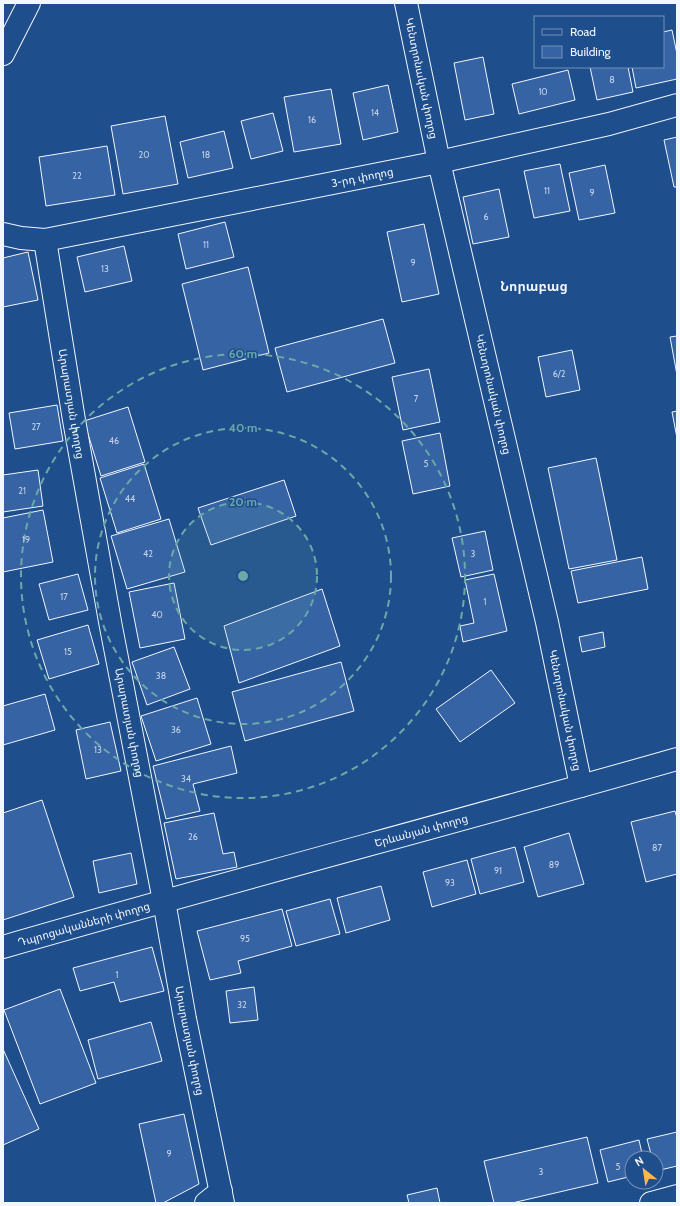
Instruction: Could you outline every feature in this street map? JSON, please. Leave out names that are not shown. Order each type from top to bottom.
[{"type":"street","points":[[3,54],[28,3]]},
{"type":"street","name":"Կենտրոնական փողոց","points":[[406,3],[439,162],[547,622],[581,786]]},
{"type":"street","name":"3-րդ փողոց","points":[[3,234],[21,238],[45,240],[439,162],[609,124],[677,104]]},
{"type":"street","name":"Արարատյան փողոց","points":[[45,240],[74,420],[110,627],[164,900],[217,1199]]},
{"type":"street","name":"Երևանյան փողոց","points":[[164,900],[250,878],[677,759]]},
{"type":"street","name":"Դպրոցականների փողոց","points":[[3,947],[164,900]]},
{"type":"street","points":[[651,1203],[677,1196]]},
{"type":"building","points":[[672,30],[677,54],[677,79],[636,88],[632,68],[664,68],[664,32]]},
{"type":"building","points":[[483,57],[494,114],[465,120],[454,63]]},
{"type":"building","points":[[590,68],[628,68],[633,92],[597,100]]},
{"type":"building","points":[[568,70],[575,100],[519,114],[512,84]]},
{"type":"building","points":[[388,85],[398,132],[363,140],[353,93]]},
{"type":"building","points":[[331,89],[341,144],[294,152],[284,97]]},
{"type":"building","points":[[273,113],[283,151],[251,159],[241,121]]},
{"type":"building","points":[[165,116],[178,184],[123,194],[111,126]]},
{"type":"building","points":[[224,131],[233,168],[188,178],[180,142]]},
{"type":"building","points":[[677,137],[677,187],[674,187],[664,140]]},
{"type":"building","points":[[107,146],[115,195],[46,206],[39,157]]},
{"type":"building","points":[[560,164],[570,211],[534,218],[524,171]]},
{"type":"building","points":[[605,165],[615,213],[579,220],[569,173]]},
{"type":"building","points":[[499,189],[509,237],[473,244],[463,197]]},
{"type":"building","points":[[225,222],[234,257],[186,269],[178,234]]},
{"type":"building","points":[[424,224],[439,294],[402,302],[387,232]]},
{"type":"building","points":[[124,246],[132,281],[85,292],[77,257]]},
{"type":"building","points":[[28,252],[38,300],[3,307],[3,258]]},
{"type":"building","points":[[248,267],[269,353],[203,370],[182,284]]},
{"type":"building","points":[[383,319],[395,363],[287,392],[275,348]]},
{"type":"building","points":[[677,336],[677,375],[670,337]]},
{"type":"building","points":[[572,350],[580,390],[546,397],[538,357]]},
{"type":"building","points":[[429,369],[440,422],[403,430],[392,377]]},
{"type":"building","points":[[57,405],[63,441],[15,449],[9,413]]},
{"type":"building","points":[[128,407],[145,462],[101,476],[84,421]]},
{"type":"building","points":[[677,411],[677,438],[672,412]]},
{"type":"building","points":[[440,433],[450,486],[413,494],[402,441]]},
{"type":"building","points":[[596,458],[617,560],[569,569],[548,468]]},
{"type":"building","points":[[144,464],[161,519],[117,533],[100,478]]},
{"type":"building","points":[[38,470],[43,506],[3,512],[3,475]]},
{"type":"building","points":[[284,480],[296,516],[211,545],[198,508]]},
{"type":"building","points":[[43,510],[53,562],[3,572],[3,518]]},
{"type":"building","points":[[169,519],[185,572],[127,589],[111,536]]},
{"type":"building","points":[[485,531],[493,570],[461,577],[452,538]]},
{"type":"building","points":[[642,557],[648,589],[578,603],[571,571]]},
{"type":"building","points":[[78,574],[88,610],[49,620],[39,584]]},
{"type":"building","points":[[494,574],[507,631],[463,642],[460,626],[474,623],[465,580]]},
{"type":"building","points":[[174,583],[185,639],[140,648],[129,592]]},
{"type":"building","points":[[322,589],[340,646],[239,683],[224,626]]},
{"type":"building","points":[[88,625],[99,664],[49,679],[37,640]]},
{"type":"building","points":[[603,632],[605,647],[582,652],[579,637]]},
{"type":"building","points":[[174,647],[190,689],[147,705],[132,662]]},
{"type":"building","points":[[341,662],[354,711],[245,741],[232,692]]},
{"type":"building","points":[[491,670],[515,703],[460,742],[436,709]]},
{"type":"building","points":[[45,694],[55,730],[3,745],[3,706]]},
{"type":"building","points":[[197,698],[211,744],[156,761],[141,716]]},
{"type":"building","points":[[110,722],[121,771],[86,779],[76,730]]},
{"type":"building","points":[[231,746],[237,773],[193,784],[200,811],[166,819],[153,766]]},
{"type":"building","points":[[42,800],[74,897],[3,920],[3,813]]},
{"type":"building","points":[[675,811],[677,818],[677,874],[646,882],[631,822]]},
{"type":"building","points":[[214,813],[223,854],[234,852],[237,867],[176,879],[164,823]]},
{"type":"building","points":[[569,833],[584,884],[538,897],[524,847]]},
{"type":"building","points":[[515,847],[524,882],[480,894],[471,859]]},
{"type":"building","points":[[131,853],[137,884],[99,893],[93,861]]},
{"type":"building","points":[[467,860],[476,894],[432,907],[423,872]]},
{"type":"building","points":[[381,886],[390,920],[346,933],[337,898]]},
{"type":"building","points":[[330,899],[340,934],[296,946],[286,911]]},
{"type":"building","points":[[282,909],[292,946],[238,961],[241,973],[210,980],[197,931]]},
{"type":"building","points":[[152,947],[164,991],[120,1002],[114,982],[80,991],[73,968]]},
{"type":"building","points":[[254,987],[258,1020],[230,1023],[226,991]]},
{"type":"building","points":[[60,989],[96,1083],[40,1104],[4,1010]]},
{"type":"building","points":[[151,1022],[162,1061],[98,1079],[88,1040]]},
{"type":"building","points":[[3,1049],[39,1129],[3,1145]]},
{"type":"building","points":[[184,1114],[199,1184],[163,1203],[156,1203],[139,1124]]},
{"type":"building","points":[[677,1132],[677,1166],[664,1169],[664,1150],[650,1150],[647,1139]]},
{"type":"building","points":[[587,1137],[598,1183],[512,1203],[494,1203],[484,1161]]},
{"type":"building","points":[[639,1140],[641,1150],[624,1150],[624,1178],[608,1182],[600,1150]]},
{"type":"building","points":[[437,1188],[440,1203],[409,1203],[407,1195]]},
{"type":"district","name":"Նորաբաց","points":[[534,286]]}]
